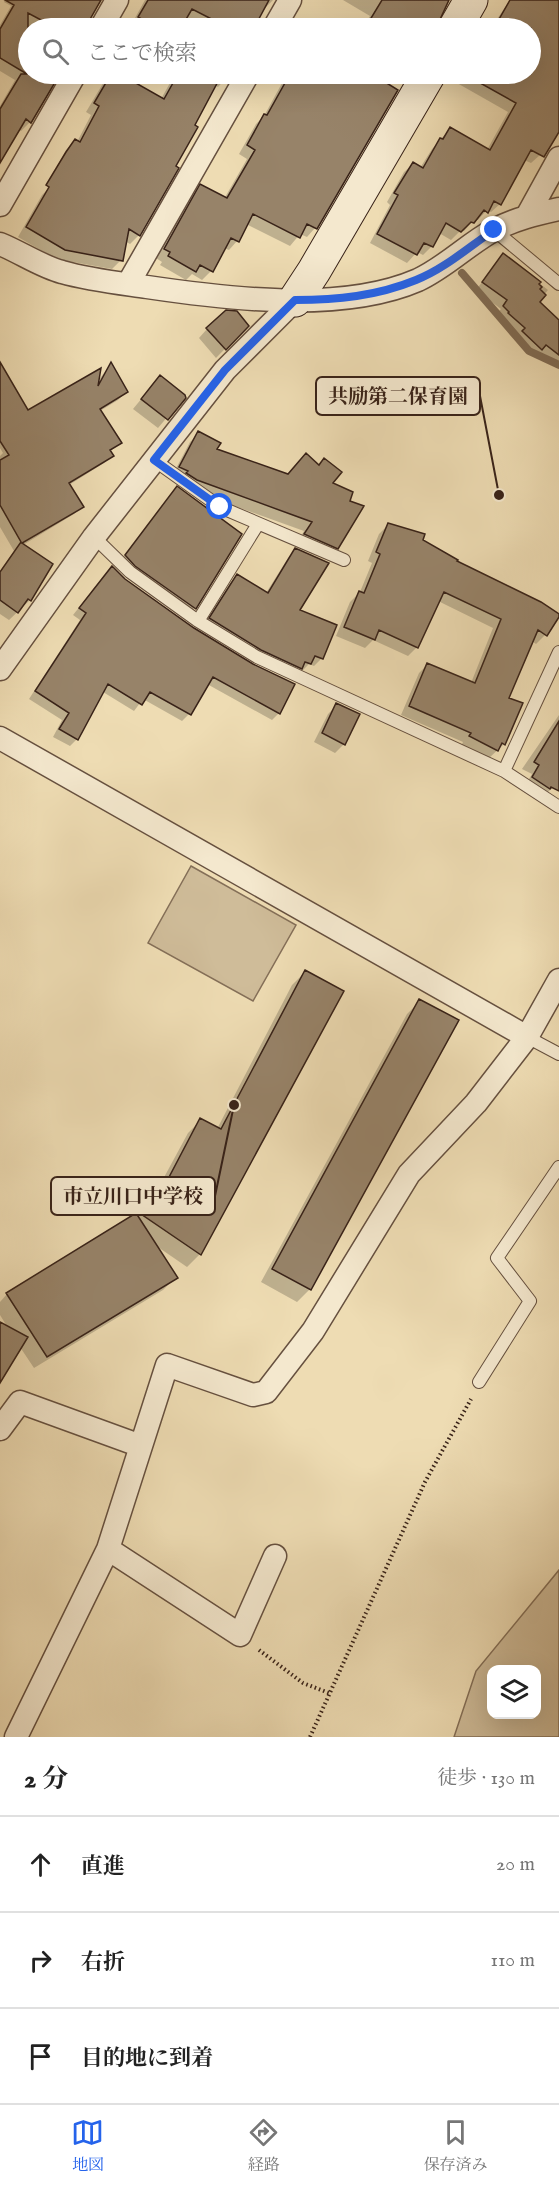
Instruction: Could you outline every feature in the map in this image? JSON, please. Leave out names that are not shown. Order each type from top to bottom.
[{"type":"street","points":[[107,18],[117,0]]},
{"type":"street","points":[[280,18],[290,0]]},
{"type":"street","points":[[461,18],[471,0]]},
{"type":"street","points":[[0,205],[69,84]]},
{"type":"street","points":[[128,284],[242,84]]},
{"type":"street","points":[[0,669],[94,537],[225,370],[295,300],[314,272],[423,84]]},
{"type":"street","points":[[527,216],[559,158]]},
{"type":"street","points":[[0,244],[59,272],[93,280],[179,292],[295,300],[336,300],[370,294],[418,280],[494,230],[527,216],[559,209]]},
{"type":"street","points":[[0,738],[527,1037]]},
{"type":"street","points":[[16,1737],[108,1549],[166,1365],[253,1395],[266,1392],[313,1331],[408,1174],[476,1103],[527,1037],[559,980]]},
{"type":"street","points":[[0,1429],[20,1402],[141,1446]]},
{"type":"street","points":[[108,1549],[240,1635],[275,1556]]},
{"type":"lane","points":[[494,230],[559,284]]},
{"type":"lane","points":[[154,460],[220,507],[344,560]]},
{"type":"lane","points":[[198,621],[258,524]]},
{"type":"lane","points":[[94,537],[130,572],[198,621],[257,657],[504,771],[559,807]]},
{"type":"lane","points":[[504,771],[559,652]]},
{"type":"lane","points":[[527,1037],[559,1054]]},
{"type":"lane","points":[[479,1382],[530,1301],[497,1258],[559,1167]]},
{"type":"path","points":[[310,1737],[425,1482],[479,1382]]},
{"type":"path","points":[[240,1635],[303,1683],[330,1692]]},
{"type":"shaded area","points":[[191,866],[296,925],[253,1001],[148,943]]},
{"type":"shaded area","points":[[559,1570],[559,1737],[454,1737],[476,1671]]},
{"type":"building","points":[[5,0],[101,0],[91,18],[37,18],[28,13],[28,18],[18,18],[18,69],[0,58],[0,29],[14,5]]},
{"type":"building","points":[[148,0],[269,0],[259,18],[210,18],[192,9],[187,18],[138,17]]},
{"type":"building","points":[[382,0],[449,0],[441,18],[371,18]]},
{"type":"building","points":[[510,0],[559,0],[559,132],[544,157],[531,150],[501,205],[494,201],[488,213],[484,210],[474,223],[471,222],[461,232],[446,223],[433,247],[424,243],[417,255],[377,234],[398,195],[394,193],[413,162],[423,168],[440,138],[443,139],[450,127],[490,150],[516,103],[482,84],[541,84],[541,18],[500,18]]},
{"type":"building","points":[[18,79],[18,84],[54,84],[31,123],[26,119],[0,163],[0,109]]},
{"type":"building","points":[[105,84],[138,84],[164,99],[172,84],[217,84],[195,125],[198,127],[176,166],[179,168],[140,236],[129,229],[123,261],[65,250],[26,227],[49,187],[46,185],[66,152],[75,139],[80,142],[99,106],[94,103]]},
{"type":"building","points":[[284,84],[388,84],[398,90],[317,229],[307,224],[300,238],[253,214],[239,242],[231,238],[213,272],[200,265],[196,272],[168,256],[170,252],[164,249],[200,184],[227,198],[255,150],[247,145],[264,114],[267,115]]},
{"type":"building","points":[[503,253],[541,282],[540,289],[546,295],[540,302],[559,320],[559,355],[546,345],[542,350],[522,331],[525,328],[503,306],[507,300],[482,282]]},
{"type":"building","points":[[226,310],[237,311],[249,326],[226,350],[206,328]]},
{"type":"building","points":[[0,362],[28,410],[101,368],[98,386],[111,362],[128,392],[100,409],[122,443],[110,450],[114,456],[69,483],[84,507],[22,543],[53,564],[31,601],[28,599],[18,613],[0,600],[0,572],[21,542],[0,505],[0,460],[9,455],[0,441]]},
{"type":"building","points":[[160,375],[186,398],[168,420],[141,399]]},
{"type":"building","points":[[198,431],[221,443],[217,449],[288,474],[306,453],[319,465],[324,458],[342,472],[333,483],[353,492],[350,501],[364,506],[338,549],[304,534],[312,522],[197,480],[186,473],[188,471],[179,467]]},
{"type":"building","points":[[177,486],[242,534],[196,609],[135,566],[125,555]]},
{"type":"building","points":[[388,523],[425,534],[423,540],[457,561],[541,602],[559,614],[547,636],[538,630],[509,698],[523,703],[505,745],[502,743],[498,751],[469,736],[471,733],[409,706],[427,663],[475,683],[501,619],[444,592],[418,648],[379,630],[375,640],[344,627],[359,591],[364,593],[380,554],[376,552]]},
{"type":"building","points":[[295,548],[329,563],[300,610],[337,625],[323,659],[315,656],[311,664],[305,662],[302,669],[261,650],[209,618],[237,574],[268,593]]},
{"type":"building","points":[[112,566],[125,579],[194,628],[253,664],[295,684],[280,714],[213,677],[191,715],[150,692],[142,705],[108,684],[78,740],[59,729],[69,713],[35,691],[86,613],[79,608]]},
{"type":"building","points":[[336,703],[360,714],[345,745],[322,733]]},
{"type":"building","points":[[559,721],[559,791],[551,787],[550,789],[532,777],[539,765],[534,762]]},
{"type":"building","points":[[305,970],[344,991],[201,1255],[138,1212],[157,1200],[200,1118],[221,1129]]},
{"type":"building","points":[[419,999],[459,1020],[311,1290],[272,1269]]},
{"type":"building","points":[[136,1213],[178,1278],[47,1357],[6,1293]]},
{"type":"building","points":[[0,1322],[28,1337],[0,1383]]},
{"type":"waterway","points":[[462,273],[529,351],[559,365]]},
{"type":"place","name":"共励第二保育園","points":[[499,495]]},
{"type":"place","name":"市立川口中学校","points":[[234,1105]]},
{"type":"route","points":[[220,507],[154,460],[225,370],[295,300],[336,300],[370,294],[418,280],[494,230]]}]
